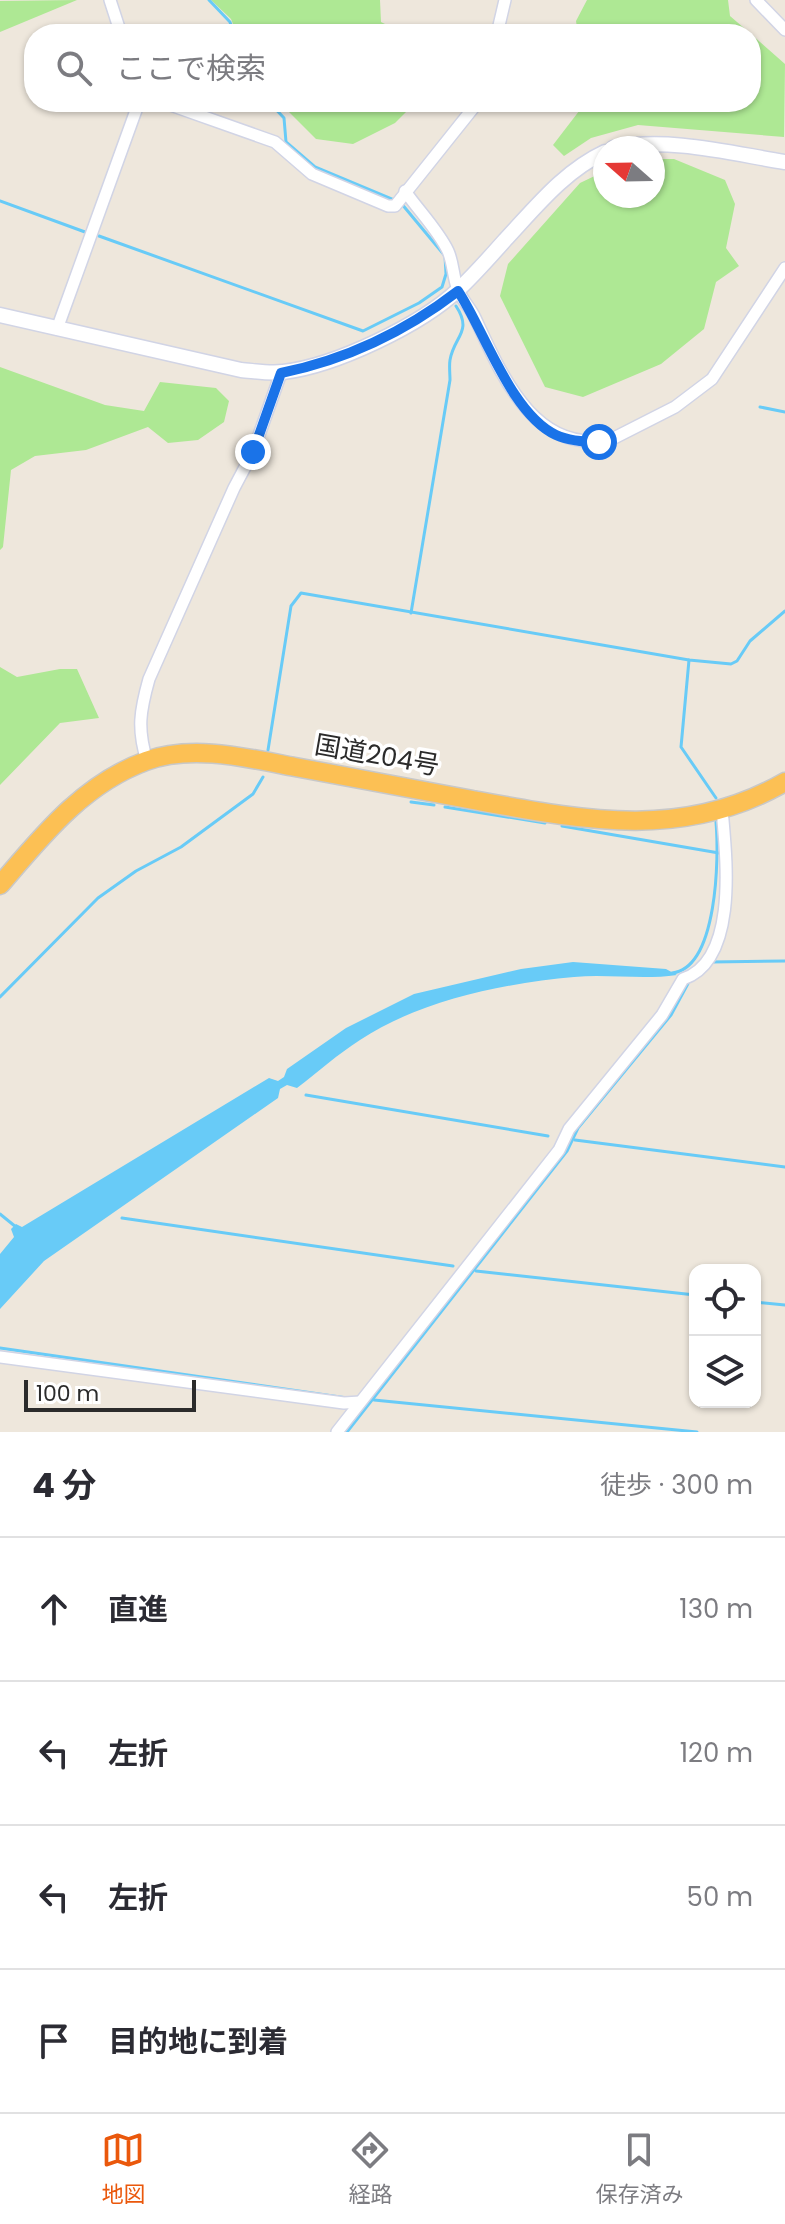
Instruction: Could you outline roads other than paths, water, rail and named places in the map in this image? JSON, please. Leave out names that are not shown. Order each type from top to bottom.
[{"type":"highway","name":"国道204号","points":[[0,885],[74,803],[112,778],[147,761],[173,754],[231,756],[585,820],[645,822],[722,809],[785,782]]},
{"type":"street","points":[[110,0],[118,24]]},
{"type":"street","points":[[499,24],[505,0]]},
{"type":"street","points":[[756,0],[785,30]]},
{"type":"street","points":[[57,329],[135,112]]},
{"type":"street","points":[[190,112],[275,142],[312,174],[388,206],[400,198],[471,112]]},
{"type":"street","points":[[665,145],[785,162]]},
{"type":"street","points":[[0,315],[241,370],[281,373],[311,367],[349,353],[438,306],[458,291],[553,189],[593,157]]},
{"type":"street","points":[[400,198],[448,251],[458,291],[474,315],[489,353],[502,375],[539,423],[555,434],[580,441],[599,442],[614,438],[675,407],[712,379],[784,273]]},
{"type":"street","points":[[147,761],[140,741],[140,712],[149,679],[253,452],[281,373]]},
{"type":"street","points":[[337,1432],[559,1150],[569,1129],[662,1015],[683,979],[691,976],[712,951],[725,914],[728,887],[722,809]]},
{"type":"street","points":[[0,1357],[344,1403],[360,1402]]},
{"type":"water","points":[[573,962],[666,969],[677,975],[587,976],[491,989],[435,1005],[383,1026],[344,1051],[297,1088],[287,1085],[280,1089],[278,1098],[44,1261],[0,1309],[0,1254],[14,1237],[11,1229],[16,1224],[22,1227],[269,1078],[278,1081],[287,1069],[346,1028],[414,994],[521,969]]},
{"type":"waterway","points":[[209,0],[231,24]]},
{"type":"waterway","points":[[278,112],[284,118],[286,142],[315,167],[394,200]]},
{"type":"waterway","points":[[0,201],[85,232]]},
{"type":"waterway","points":[[99,236],[363,331],[419,303],[442,287],[446,274],[445,256],[401,203]]},
{"type":"waterway","points":[[411,613],[450,380],[450,360],[463,328],[456,306]]},
{"type":"waterway","points":[[760,407],[785,412]]},
{"type":"waterway","points":[[268,750],[291,606],[301,593],[689,660],[731,664],[737,661],[750,641],[785,611]]},
{"type":"waterway","points":[[689,660],[681,747],[716,798]]},
{"type":"waterway","points":[[0,997],[98,898],[136,871],[181,847],[253,794],[263,777]]},
{"type":"waterway","points":[[411,802],[434,805]]},
{"type":"waterway","points":[[445,807],[545,823]]},
{"type":"waterway","points":[[672,973],[687,966],[699,952],[707,932],[716,883],[716,822]]},
{"type":"waterway","points":[[562,826],[719,853]]},
{"type":"waterway","points":[[711,962],[785,961]]},
{"type":"waterway","points":[[347,1432],[567,1151],[578,1128],[671,1015],[691,978]]},
{"type":"waterway","points":[[306,1095],[548,1136]]},
{"type":"waterway","points":[[575,1140],[785,1167]]},
{"type":"waterway","points":[[0,1214],[16,1227]]},
{"type":"waterway","points":[[122,1218],[453,1266]]},
{"type":"waterway","points":[[476,1271],[689,1294]]},
{"type":"waterway","points":[[761,1303],[785,1305]]},
{"type":"waterway","points":[[0,1348],[347,1398]]},
{"type":"waterway","points":[[374,1400],[697,1432]]}]
